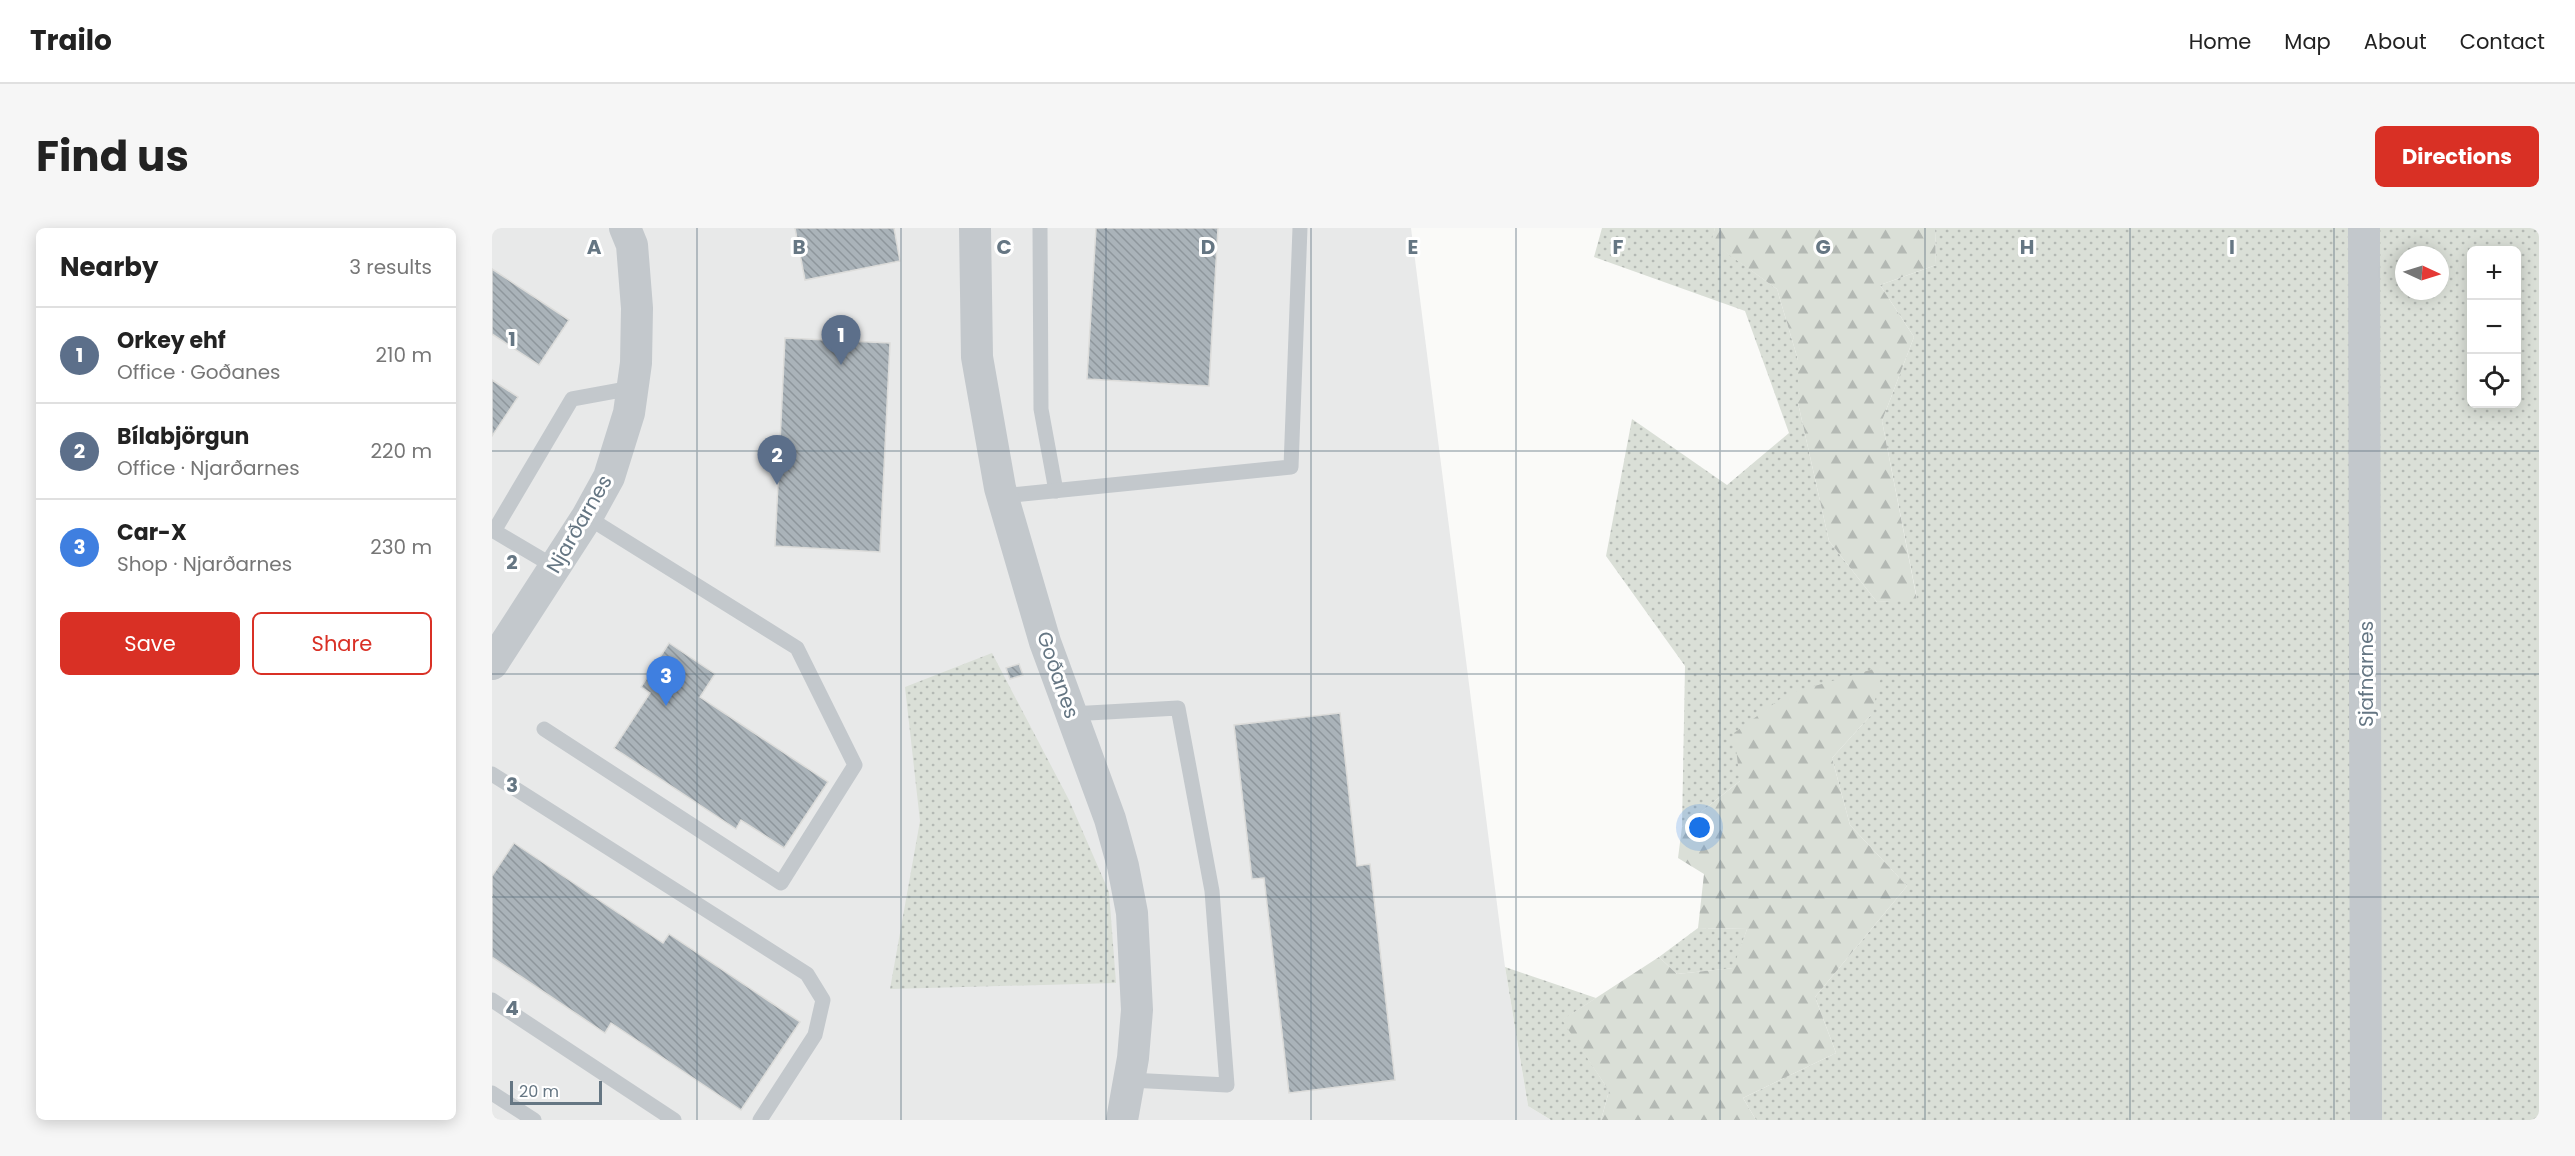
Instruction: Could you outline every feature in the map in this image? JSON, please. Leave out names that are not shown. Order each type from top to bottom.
[{"type":"street","name":"Njarðarnes","points":[[492,664],[587,517],[609,477],[629,412],[636,363],[637,308],[632,245],[625,228]]},
{"type":"street","name":"Goðanes","points":[[975,228],[977,357],[1002,496],[1045,642],[1110,819],[1123,866],[1132,913],[1137,1010],[1130,1080],[1122,1120]]},
{"type":"street","name":"Sjafnarnes","points":[[2364,228],[2366,1120]]},
{"type":"lane","points":[[1040,228],[1041,409],[1056,491]]},
{"type":"lane","points":[[1002,496],[1291,467],[1300,228]]},
{"type":"lane","points":[[555,567],[494,531],[572,399],[632,388]]},
{"type":"lane","points":[[544,729],[781,883],[855,765],[797,648],[587,517]]},
{"type":"lane","points":[[1071,714],[1178,708],[1212,891],[1227,1084],[1130,1080]]},
{"type":"lane","points":[[492,774],[807,974],[823,1000],[815,1035],[760,1120]]},
{"type":"lane","points":[[492,1000],[674,1120]]},
{"type":"lane","points":[[492,1093],[534,1120]]},
{"type":"shaded area","points":[[492,228],[1411,228],[1505,967],[1528,1106],[1551,1120],[492,1120]]},
{"type":"green space","points":[[1602,228],[1715,228],[1712,242],[1777,289],[1798,360],[1798,403],[1829,541],[1877,602],[1917,599],[1882,421],[1914,337],[1880,285],[1936,265],[1935,228],[2539,228],[2539,1120],[1756,1120],[1743,1098],[1836,1053],[1815,997],[1907,886],[1850,825],[1832,758],[1871,715],[1740,781],[1682,827],[1685,666],[1606,556],[1632,419],[1727,485],[1789,433],[1745,311],[1594,257]]},
{"type":"green space","points":[[1715,228],[1935,228],[1936,265],[1880,285],[1914,337],[1882,421],[1917,600],[1877,602],[1829,541],[1798,403],[1798,360],[1777,289],[1711,242]]},
{"type":"green space","points":[[992,653],[1069,800],[1109,892],[1116,983],[890,989],[920,821],[905,687]]},
{"type":"green space","points":[[1884,666],[1871,715],[1832,758],[1850,825],[1907,886],[1815,997],[1836,1053],[1743,1098],[1756,1120],[1601,1120],[1609,1091],[1562,1020],[1659,957],[1677,974],[1733,968],[1747,929],[1698,928],[1704,874],[1678,858],[1682,827],[1740,781],[1734,733],[1787,694]]},
{"type":"green space","points":[[1698,928],[1747,929],[1734,968],[1677,974],[1659,957]]},
{"type":"green space","points":[[1505,967],[1596,998],[1563,1020],[1609,1091],[1601,1120],[1551,1120],[1528,1106]]},
{"type":"building","points":[[795,228],[894,228],[900,261],[805,280]]},
{"type":"building","points":[[1096,228],[1218,228],[1209,386],[1087,379]]},
{"type":"building","points":[[492,269],[569,320],[539,365],[492,334]]},
{"type":"building","points":[[785,338],[890,343],[880,552],[775,546]]},
{"type":"building","points":[[492,380],[518,397],[492,436]]},
{"type":"building","points":[[669,643],[715,674],[700,697],[828,782],[784,848],[741,820],[736,829],[614,748],[650,693],[641,687]]},
{"type":"building","points":[[1019,664],[1023,675],[1010,679],[1006,668]]},
{"type":"building","points":[[1340,713],[1357,866],[1370,864],[1395,1080],[1289,1093],[1264,878],[1252,879],[1234,725]]},
{"type":"building","points":[[514,843],[663,943],[669,934],[800,1022],[741,1110],[611,1023],[605,1033],[492,957],[492,876]]},
{"type":"place","name":"Orkey ehf","points":[[841,365]]},
{"type":"place","name":"Bílabjörgun","points":[[777,485]]},
{"type":"place","name":"Car-X","points":[[666,706]]}]
